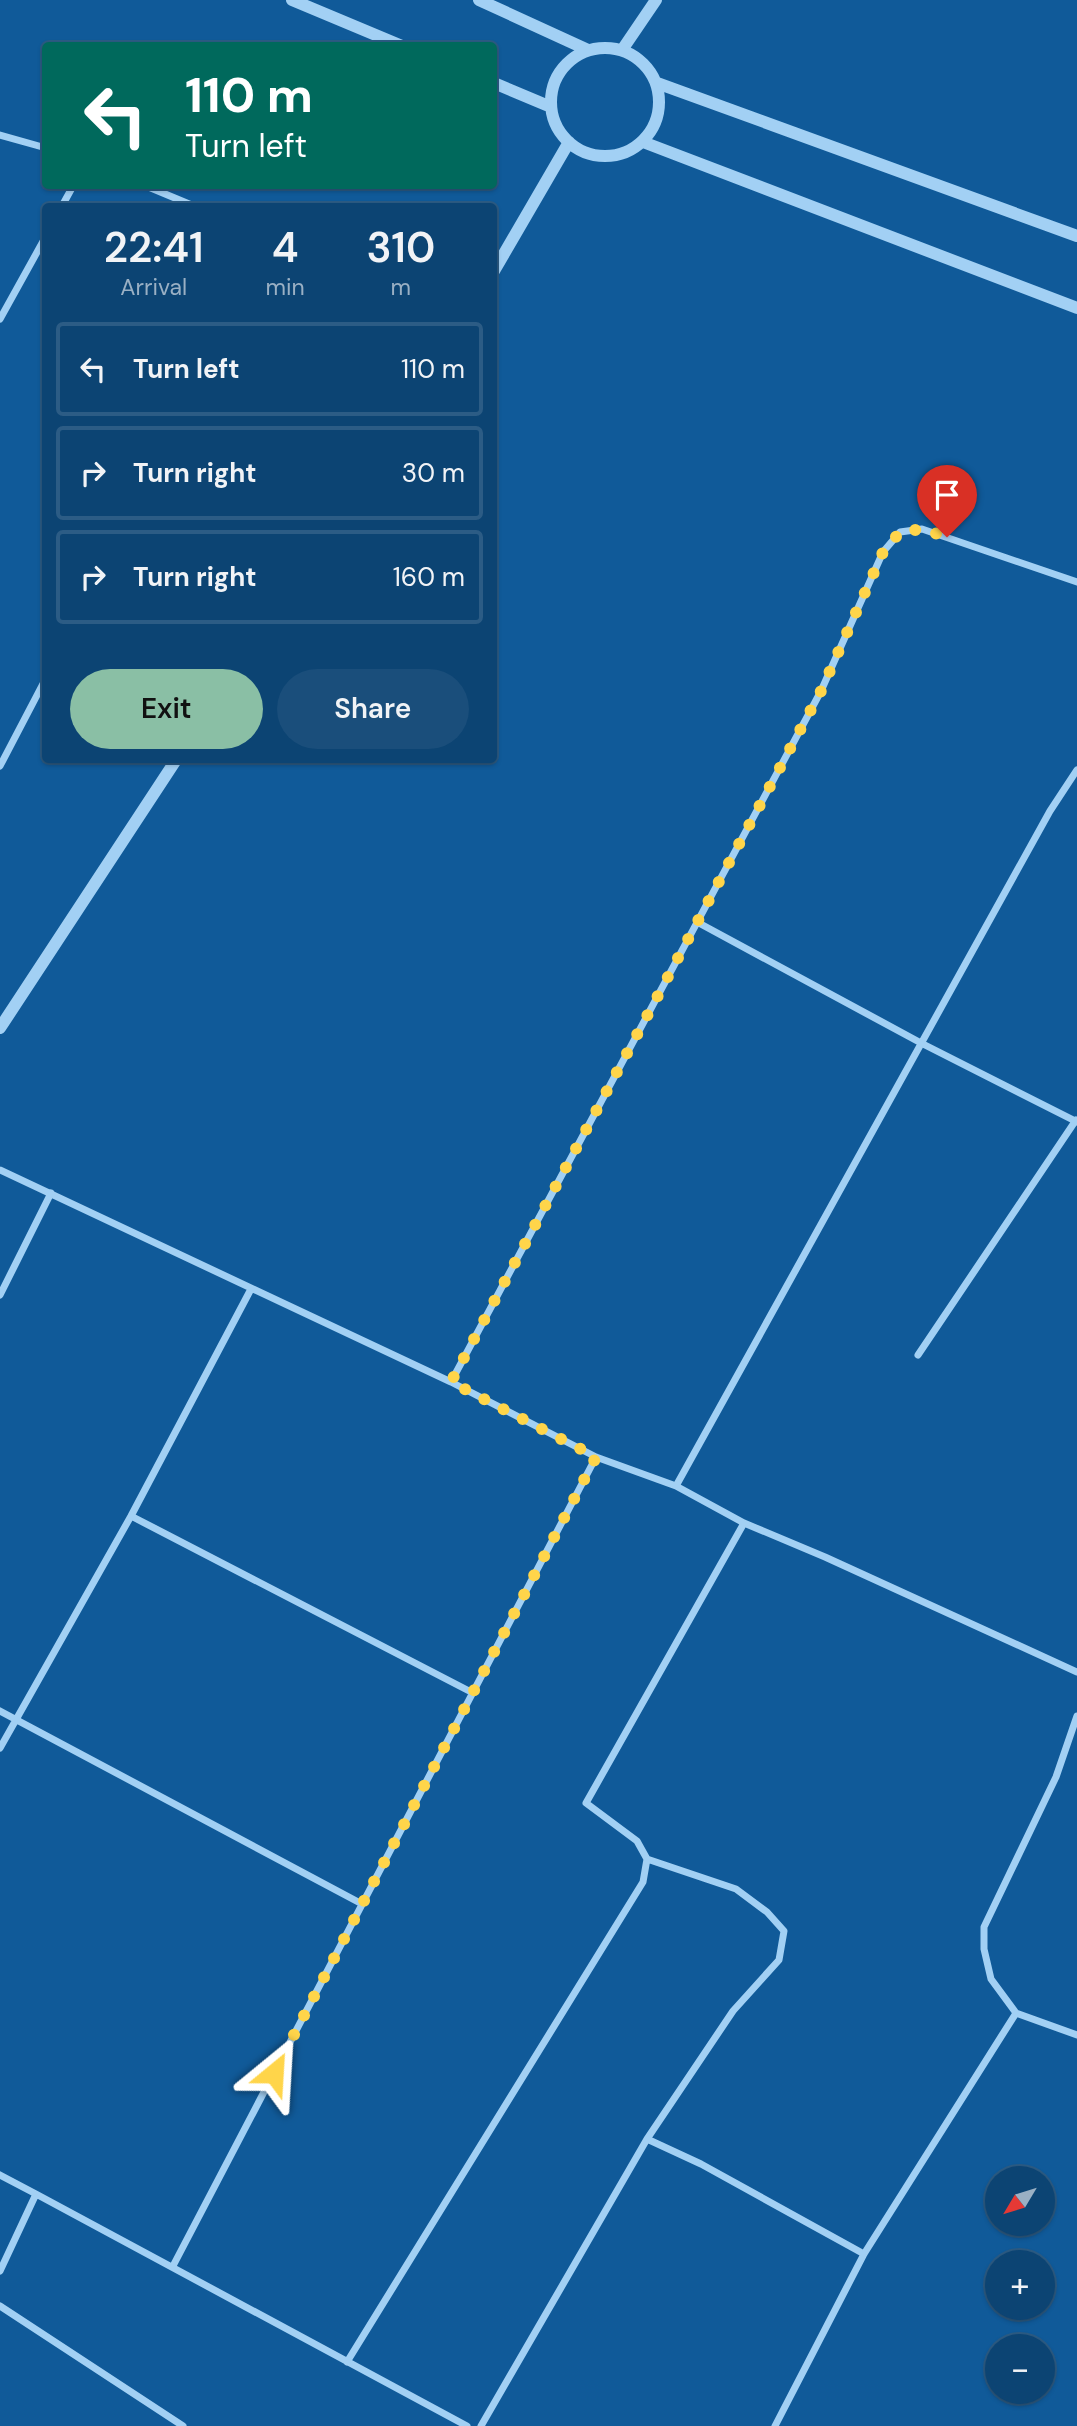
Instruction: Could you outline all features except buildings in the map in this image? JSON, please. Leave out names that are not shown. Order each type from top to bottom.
[{"type":"street","points":[[292,0],[392,42]]},
{"type":"street","points":[[480,0],[588,50]]},
{"type":"street","points":[[622,50],[656,0]]},
{"type":"street","points":[[605,47],[622,50],[637,57],[649,69],[657,83],[659,115],[643,142],[630,151],[614,156],[582,152],[560,132],[551,107],[551,92],[556,78],[574,56],[588,50],[605,47]]},
{"type":"street","points":[[657,83],[1077,236]]},
{"type":"street","points":[[497,84],[551,107]]},
{"type":"street","points":[[0,135],[42,147]]},
{"type":"street","points":[[497,266],[569,142]]},
{"type":"street","points":[[643,142],[1077,307]]},
{"type":"street","points":[[153,189],[187,203]]},
{"type":"street","points":[[0,319],[42,243]]},
{"type":"street","points":[[451,1382],[821,691],[883,552],[900,532],[922,529],[1077,582]]},
{"type":"street","points":[[0,765],[42,686]]},
{"type":"street","points":[[0,1028],[174,763]]},
{"type":"street","points":[[676,1486],[1050,811],[1077,770]]},
{"type":"street","points":[[697,922],[922,1043],[1076,1120],[918,1355]]},
{"type":"street","points":[[0,1170],[451,1382],[596,1457],[676,1486],[744,1523],[1077,1672]]},
{"type":"street","points":[[0,1295],[51,1193]]},
{"type":"street","points":[[0,1748],[131,1516],[251,1289]]},
{"type":"street","points":[[173,2266],[596,1457]]},
{"type":"street","points":[[131,1516],[473,1693]]},
{"type":"street","points":[[347,2362],[643,1882],[647,1859],[637,1842],[586,1803],[744,1523]]},
{"type":"street","points":[[0,1711],[362,1903]]},
{"type":"street","points":[[1077,1716],[1056,1776],[984,1927],[984,1949],[990,1979],[1016,2013],[1077,2035]]},
{"type":"street","points":[[481,2426],[647,2139],[733,2011],[779,1960],[783,1931],[767,1912],[736,1889],[647,1859]]},
{"type":"street","points":[[775,2426],[864,2254],[1016,2013]]},
{"type":"street","points":[[647,2139],[701,2164],[864,2254]]},
{"type":"street","points":[[0,2175],[467,2426]]},
{"type":"street","points":[[0,2271],[36,2194]]},
{"type":"street","points":[[0,2306],[183,2426]]},
{"type":"route","points":[[274,2073],[596,1457],[451,1382],[821,691],[883,552],[900,532],[922,529],[947,537]]}]
